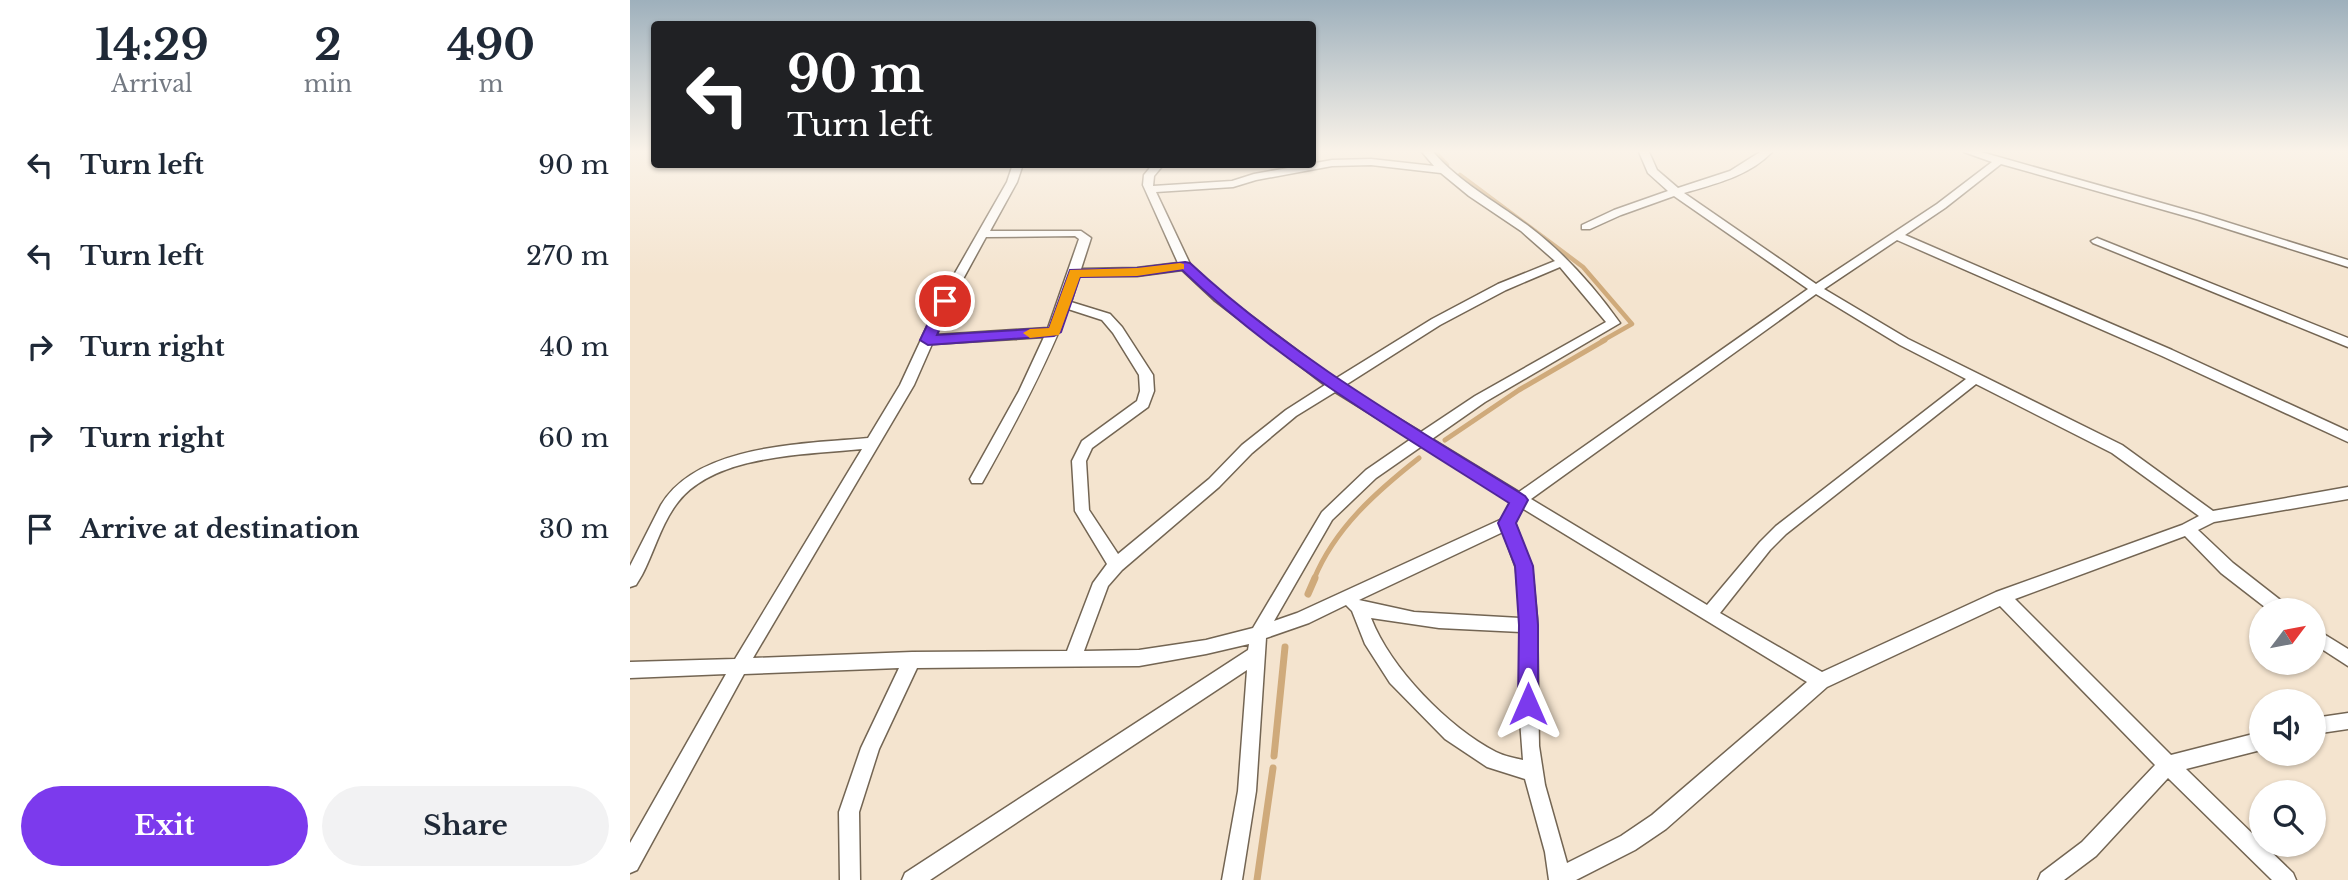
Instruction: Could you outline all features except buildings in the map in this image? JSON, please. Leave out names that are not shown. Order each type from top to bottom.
[{"type":"street","points":[[630,863],[740,664],[907,385],[945,301],[1005,193]]},
{"type":"street","points":[[1152,193],[1185,266],[1218,297],[1335,386],[1821,681]]},
{"type":"street","points":[[1232,880],[1247,791],[1258,644],[1327,516],[1371,474],[1480,399],[1614,323],[1563,262],[1526,229],[1472,193]]},
{"type":"street","points":[[1586,228],[1609,215],[1673,193]]},
{"type":"street","points":[[1678,193],[1816,289],[1904,342],[2117,449],[2211,517]]},
{"type":"street","points":[[912,880],[1258,644],[1304,618],[1351,604],[1507,523],[1519,500],[1816,289],[1957,193]]},
{"type":"street","points":[[2116,193],[2348,264]]},
{"type":"street","points":[[977,479],[1023,400],[1054,332],[1085,238],[1077,233],[982,234]]},
{"type":"street","points":[[1895,235],[2167,353],[2348,437]]},
{"type":"street","points":[[2097,241],[2348,343]]},
{"type":"street","points":[[1073,658],[1101,583],[1116,565],[1213,483],[1247,449],[1291,412],[1415,334],[1480,298],[1520,278],[1563,262]]},
{"type":"street","points":[[1075,273],[1137,272],[1185,266]]},
{"type":"street","points":[[1065,304],[1105,317],[1118,330],[1146,376],[1147,391],[1143,404],[1087,445],[1079,461],[1082,511],[1116,565]]},
{"type":"street","points":[[928,340],[1054,332]]},
{"type":"street","points":[[1709,615],[1781,530],[1974,379]]},
{"type":"street","points":[[630,580],[674,496],[694,481],[750,456],[870,443]]},
{"type":"street","points":[[1507,523],[1524,566],[1533,772],[1552,838],[1559,879],[1628,843],[1659,822],[1821,681],[2002,597],[2187,529],[2211,517],[2348,493]]},
{"type":"street","points":[[2187,529],[2227,568],[2265,598]]},
{"type":"street","points":[[2002,597],[2286,880]]},
{"type":"street","points":[[1351,604],[1423,618],[1528,625]]},
{"type":"street","points":[[1351,604],[1370,639],[1396,677],[1451,733],[1494,761],[1533,772]]},
{"type":"street","points":[[2326,643],[2348,658]]},
{"type":"street","points":[[630,670],[740,664],[1139,657],[1206,647],[1258,644]]},
{"type":"street","points":[[850,880],[849,812],[870,748],[912,660]]},
{"type":"street","points":[[2326,724],[2348,721]]},
{"type":"street","points":[[2048,880],[2090,849],[2168,765],[2249,744]]},
{"type":"waterway","points":[[1484,193],[1583,267],[1632,324],[1602,341]]},
{"type":"waterway","points":[[1445,440],[1519,390],[1605,340]]},
{"type":"waterway","points":[[1314,579],[1333,543],[1358,512],[1419,458]]},
{"type":"waterway","points":[[1308,594],[1315,578]]},
{"type":"waterway","points":[[1274,756],[1285,647]]},
{"type":"waterway","points":[[1257,880],[1273,768]]},
{"type":"slow traffic","points":[[1030,333],[1054,332],[1075,273],[1137,272],[1180,267]]},
{"type":"route","points":[[945,301],[928,340],[1054,332],[1075,273],[1137,272],[1185,266],[1218,297],[1335,386],[1519,500],[1507,523],[1524,566],[1528,625],[1528,704]]}]
